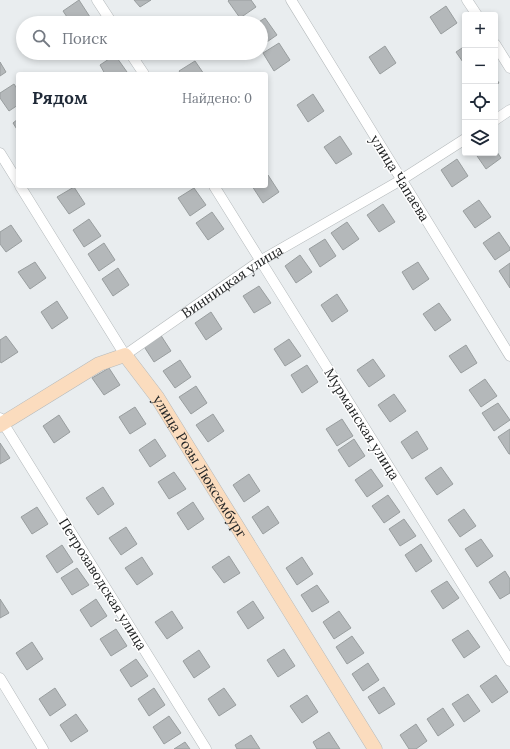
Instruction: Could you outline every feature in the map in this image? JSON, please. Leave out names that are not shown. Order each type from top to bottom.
[{"type":"main road","name":"Винницкая улица","points":[[1,422],[99,364],[125,355]]},
{"type":"main road","name":"улица Розы Люксембург","points":[[125,355],[157,397],[375,749]]},
{"type":"street","points":[[97,0],[107,16]]},
{"type":"street","name":"улица Чапаева","points":[[291,0],[510,356]]},
{"type":"street","points":[[467,0],[475,12]]},
{"type":"street","points":[[498,48],[510,68]]},
{"type":"street","points":[[135,60],[143,72]]},
{"type":"street","points":[[498,118],[510,110]]},
{"type":"street","name":"Винницкая улица","points":[[125,355],[260,261],[401,180],[462,141]]},
{"type":"street","points":[[0,153],[16,179]]},
{"type":"street","name":"улица Розы Люксембург","points":[[21,188],[125,355]]},
{"type":"street","name":"Мурманская улица","points":[[215,188],[510,661]]},
{"type":"street","name":"Петрозаводская улица","points":[[1,422],[206,749]]},
{"type":"street","points":[[0,678],[43,749]]},
{"type":"building","points":[[79,0],[89,16],[66,16],[63,11]]},
{"type":"building","points":[[134,0],[151,0],[140,7]]},
{"type":"building","points":[[251,0],[256,7],[243,16],[239,16],[228,1]]},
{"type":"building","points":[[446,6],[457,23],[441,34],[430,17]]},
{"type":"building","points":[[268,22],[277,35],[268,41]]},
{"type":"building","points":[[279,43],[290,60],[274,71],[267,60],[268,50]]},
{"type":"building","points":[[385,46],[396,63],[380,74],[369,57]]},
{"type":"building","points":[[462,48],[462,61],[456,52]]},
{"type":"building","points":[[108,60],[119,60],[127,72],[104,72],[100,65]]},
{"type":"building","points":[[195,61],[203,72],[180,72],[179,71]]},
{"type":"building","points":[[0,62],[6,72],[0,76]]},
{"type":"building","points":[[14,84],[16,87],[16,106],[9,111],[0,98],[0,93]]},
{"type":"building","points":[[313,94],[324,111],[308,122],[297,105]]},
{"type":"building","points":[[16,121],[16,128],[13,123]]},
{"type":"building","points":[[340,136],[352,154],[336,164],[324,147]]},
{"type":"building","points":[[498,154],[501,158],[486,169],[477,156],[498,156]]},
{"type":"building","points":[[457,159],[468,176],[452,187],[441,170]]},
{"type":"building","points":[[268,175],[279,192],[263,203],[253,188],[268,188]]},
{"type":"building","points":[[75,188],[85,204],[69,214],[57,197]]},
{"type":"building","points":[[194,188],[206,205],[190,216],[178,198]]},
{"type":"building","points":[[479,200],[491,217],[475,228],[463,211]]},
{"type":"building","points":[[383,204],[395,222],[379,232],[367,215]]},
{"type":"building","points":[[212,212],[224,229],[208,240],[196,223]]},
{"type":"building","points":[[89,219],[101,236],[84,247],[73,230]]},
{"type":"building","points":[[347,222],[359,239],[343,250],[331,233]]},
{"type":"building","points":[[11,225],[22,241],[6,252],[0,244],[0,232]]},
{"type":"building","points":[[499,232],[510,250],[495,260],[483,243]]},
{"type":"building","points":[[325,239],[336,256],[320,267],[309,249]]},
{"type":"building","points":[[104,243],[115,260],[99,271],[88,254]]},
{"type":"building","points":[[300,255],[312,272],[296,283],[285,266]]},
{"type":"building","points":[[35,262],[46,278],[30,289],[18,272]]},
{"type":"building","points":[[418,262],[429,279],[413,290],[402,272]]},
{"type":"building","points":[[510,263],[510,288],[499,271]]},
{"type":"building","points":[[118,268],[129,285],[113,296],[102,279]]},
{"type":"building","points":[[259,286],[271,303],[254,313],[243,296]]},
{"type":"building","points":[[337,294],[348,311],[332,322],[321,305]]},
{"type":"building","points":[[57,301],[68,318],[52,329],[41,312]]},
{"type":"building","points":[[439,303],[451,320],[435,331],[423,314]]},
{"type":"building","points":[[211,312],[222,329],[206,340],[195,323]]},
{"type":"building","points":[[160,334],[171,351],[154,362],[143,345]]},
{"type":"building","points":[[6,336],[18,352],[1,363],[0,340]]},
{"type":"building","points":[[289,339],[301,356],[285,366],[274,349]]},
{"type":"building","points":[[466,345],[477,363],[461,373],[449,356]]},
{"type":"building","points":[[373,359],[385,376],[369,387],[357,370]]},
{"type":"building","points":[[180,360],[191,377],[175,388],[163,371]]},
{"type":"building","points":[[307,365],[318,382],[302,393],[291,375]]},
{"type":"building","points":[[109,368],[120,385],[104,395],[92,378]]},
{"type":"building","points":[[485,379],[497,396],[481,407],[469,390]]},
{"type":"building","points":[[196,386],[207,403],[191,414],[179,397]]},
{"type":"building","points":[[394,394],[406,411],[390,422],[378,405]]},
{"type":"building","points":[[498,403],[510,420],[494,431],[482,413]]},
{"type":"building","points":[[135,407],[146,424],[130,434],[119,417]]},
{"type":"building","points":[[213,414],[224,431],[208,442],[196,425]]},
{"type":"building","points":[[59,415],[70,432],[54,443],[43,426]]},
{"type":"building","points":[[342,419],[353,436],[337,446],[326,429]]},
{"type":"building","points":[[510,429],[510,454],[509,454],[498,437]]},
{"type":"building","points":[[417,431],[428,449],[412,459],[401,442]]},
{"type":"building","points":[[155,439],[166,456],[150,467],[139,450]]},
{"type":"building","points":[[354,439],[365,456],[349,467],[338,450]]},
{"type":"building","points":[[0,443],[10,458],[0,464]]},
{"type":"building","points":[[441,467],[453,484],[437,495],[425,478]]},
{"type":"building","points":[[371,469],[383,486],[367,497],[355,480]]},
{"type":"building","points":[[174,472],[186,489],[169,499],[158,482]]},
{"type":"building","points":[[249,474],[260,491],[244,502],[233,485]]},
{"type":"building","points":[[103,487],[114,504],[98,515],[86,498]]},
{"type":"building","points":[[388,495],[400,512],[384,523],[372,506]]},
{"type":"building","points":[[193,502],[204,519],[188,530],[177,513]]},
{"type":"building","points":[[268,506],[279,523],[263,534],[252,517]]},
{"type":"building","points":[[37,507],[48,524],[32,534],[21,517]]},
{"type":"building","points":[[464,509],[476,526],[460,537],[448,520]]},
{"type":"building","points":[[404,519],[416,536],[400,546],[389,529]]},
{"type":"building","points":[[126,527],[137,544],[121,555],[109,538]]},
{"type":"building","points":[[481,539],[493,556],[477,567],[465,549]]},
{"type":"building","points":[[421,544],[432,561],[416,572],[405,555]]},
{"type":"building","points":[[62,545],[73,562],[57,573],[46,556]]},
{"type":"building","points":[[229,556],[240,573],[224,583],[212,567]]},
{"type":"building","points":[[142,557],[153,574],[137,585],[125,568]]},
{"type":"building","points":[[302,557],[313,574],[297,585],[286,568]]},
{"type":"building","points":[[77,568],[89,585],[72,595],[61,578]]},
{"type":"building","points":[[505,571],[510,579],[510,593],[500,599],[489,582]]},
{"type":"building","points":[[447,581],[459,598],[443,609],[431,591]]},
{"type":"building","points":[[317,585],[329,602],[312,612],[301,595]]},
{"type":"building","points":[[0,599],[9,613],[0,618]]},
{"type":"building","points":[[96,599],[107,616],[91,627],[80,610]]},
{"type":"building","points":[[253,601],[264,618],[248,629],[237,612]]},
{"type":"building","points":[[172,611],[183,628],[167,639],[155,622]]},
{"type":"building","points":[[339,611],[351,628],[334,639],[323,622]]},
{"type":"building","points":[[116,629],[127,646],[111,656],[100,639]]},
{"type":"building","points":[[468,630],[480,647],[464,658],[452,640]]},
{"type":"building","points":[[352,636],[364,653],[347,664],[336,647]]},
{"type":"building","points":[[32,642],[43,659],[27,670],[16,653]]},
{"type":"building","points":[[284,649],[295,666],[278,677],[267,660]]},
{"type":"building","points":[[199,650],[210,667],[194,678],[183,661]]},
{"type":"building","points":[[136,659],[148,676],[131,687],[120,670]]},
{"type":"building","points":[[368,663],[379,680],[363,691],[352,674]]},
{"type":"building","points":[[496,675],[508,692],[492,703],[480,686]]},
{"type":"building","points":[[384,687],[395,704],[379,714],[368,697]]},
{"type":"building","points":[[55,688],[66,705],[50,716],[39,699]]},
{"type":"building","points":[[154,688],[165,705],[149,716],[138,699]]},
{"type":"building","points":[[224,688],[236,705],[219,716],[208,699]]},
{"type":"building","points":[[468,694],[480,711],[464,722],[452,704]]},
{"type":"building","points":[[307,695],[318,712],[302,723],[290,706]]},
{"type":"building","points":[[443,708],[454,725],[438,736],[427,719]]},
{"type":"building","points":[[76,714],[88,731],[71,742],[60,725]]},
{"type":"building","points":[[169,716],[181,733],[164,744],[153,727]]},
{"type":"building","points":[[416,724],[427,741],[416,749],[409,749],[400,735]]},
{"type":"building","points":[[329,732],[340,749],[317,749],[313,742]]},
{"type":"building","points":[[251,735],[260,749],[237,749],[235,745]]},
{"type":"building","points":[[185,742],[190,749],[174,749]]}]
